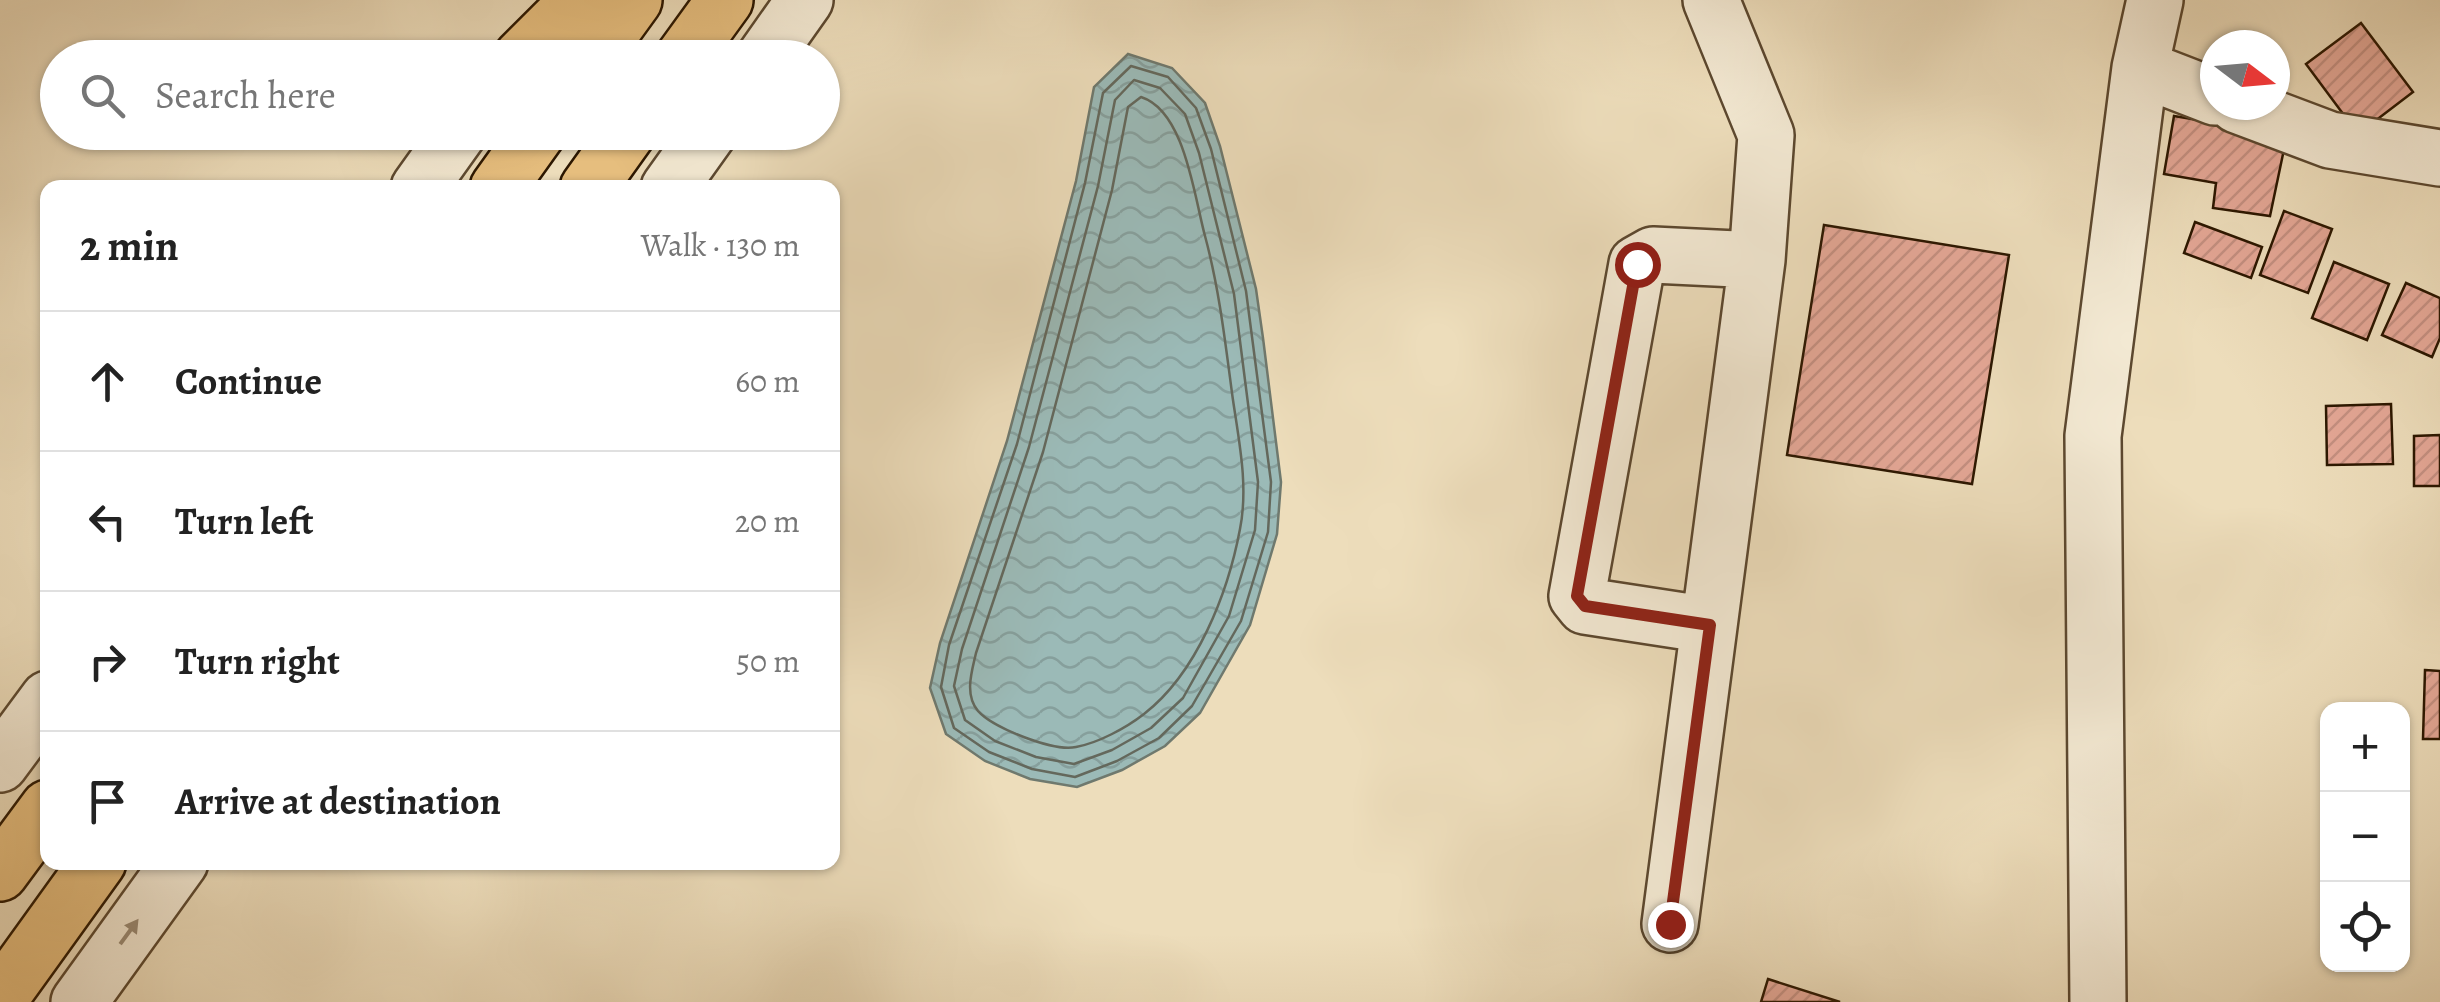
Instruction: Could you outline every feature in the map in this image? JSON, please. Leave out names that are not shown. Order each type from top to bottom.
[{"type":"highway","points":[[539,40],[579,0]]},
{"type":"highway","points":[[605,40],[634,0]]},
{"type":"highway","points":[[696,40],[724,0]]},
{"type":"highway","points":[[504,180],[525,150]]},
{"type":"highway","points":[[594,180],[615,150]]},
{"type":"highway","points":[[0,873],[40,819]]},
{"type":"highway","points":[[0,998],[92,870]]},
{"type":"street","points":[[526,40],[555,0]]},
{"type":"street","points":[[777,40],[806,0]]},
{"type":"street","points":[[1670,924],[1757,260],[1766,135],[1710,0]]},
{"type":"street","points":[[2098,1002],[2093,436],[2140,68],[2155,0]]},
{"type":"street","points":[[2140,68],[2200,91]]},
{"type":"street","points":[[2277,120],[2330,140],[2440,158]]},
{"type":"street","points":[[425,180],[446,150]]},
{"type":"street","points":[[676,180],[696,150]]},
{"type":"street","points":[[1710,625],[1585,606],[1577,596],[1637,264],[1653,255],[1757,260]]},
{"type":"street","points":[[0,764],[40,710]]},
{"type":"street","points":[[79,1002],[174,870]]},
{"type":"water","points":[[1128,54],[1172,68],[1205,103],[1220,146],[1256,289],[1281,482],[1277,534],[1250,625],[1200,713],[1165,746],[1122,770],[1077,787],[1030,779],[985,761],[946,734],[930,688],[940,643],[1007,441],[1076,181],[1094,87]]},
{"type":"building","points":[[2361,23],[2413,92],[2358,134],[2306,64]]},
{"type":"building","points":[[2174,116],[2287,135],[2270,216],[2213,208],[2216,183],[2164,174]]},
{"type":"building","points":[[2284,211],[2332,229],[2308,293],[2260,275]]},
{"type":"building","points":[[2195,222],[2262,247],[2251,278],[2184,253]]},
{"type":"building","points":[[1824,225],[2009,255],[1972,484],[1787,455]]},
{"type":"building","points":[[2334,262],[2389,284],[2367,340],[2312,318]]},
{"type":"building","points":[[2406,283],[2440,298],[2440,338],[2432,357],[2382,335]]},
{"type":"building","points":[[2391,404],[2393,464],[2327,465],[2326,406]]},
{"type":"building","points":[[2440,435],[2440,486],[2414,486],[2414,436]]},
{"type":"building","points":[[2425,670],[2440,671],[2440,739],[2423,739]]},
{"type":"building","points":[[1768,979],[1840,1002],[1761,1002]]},
{"type":"route","points":[[1637,264],[1577,596],[1585,606],[1710,625],[1670,924]]}]
